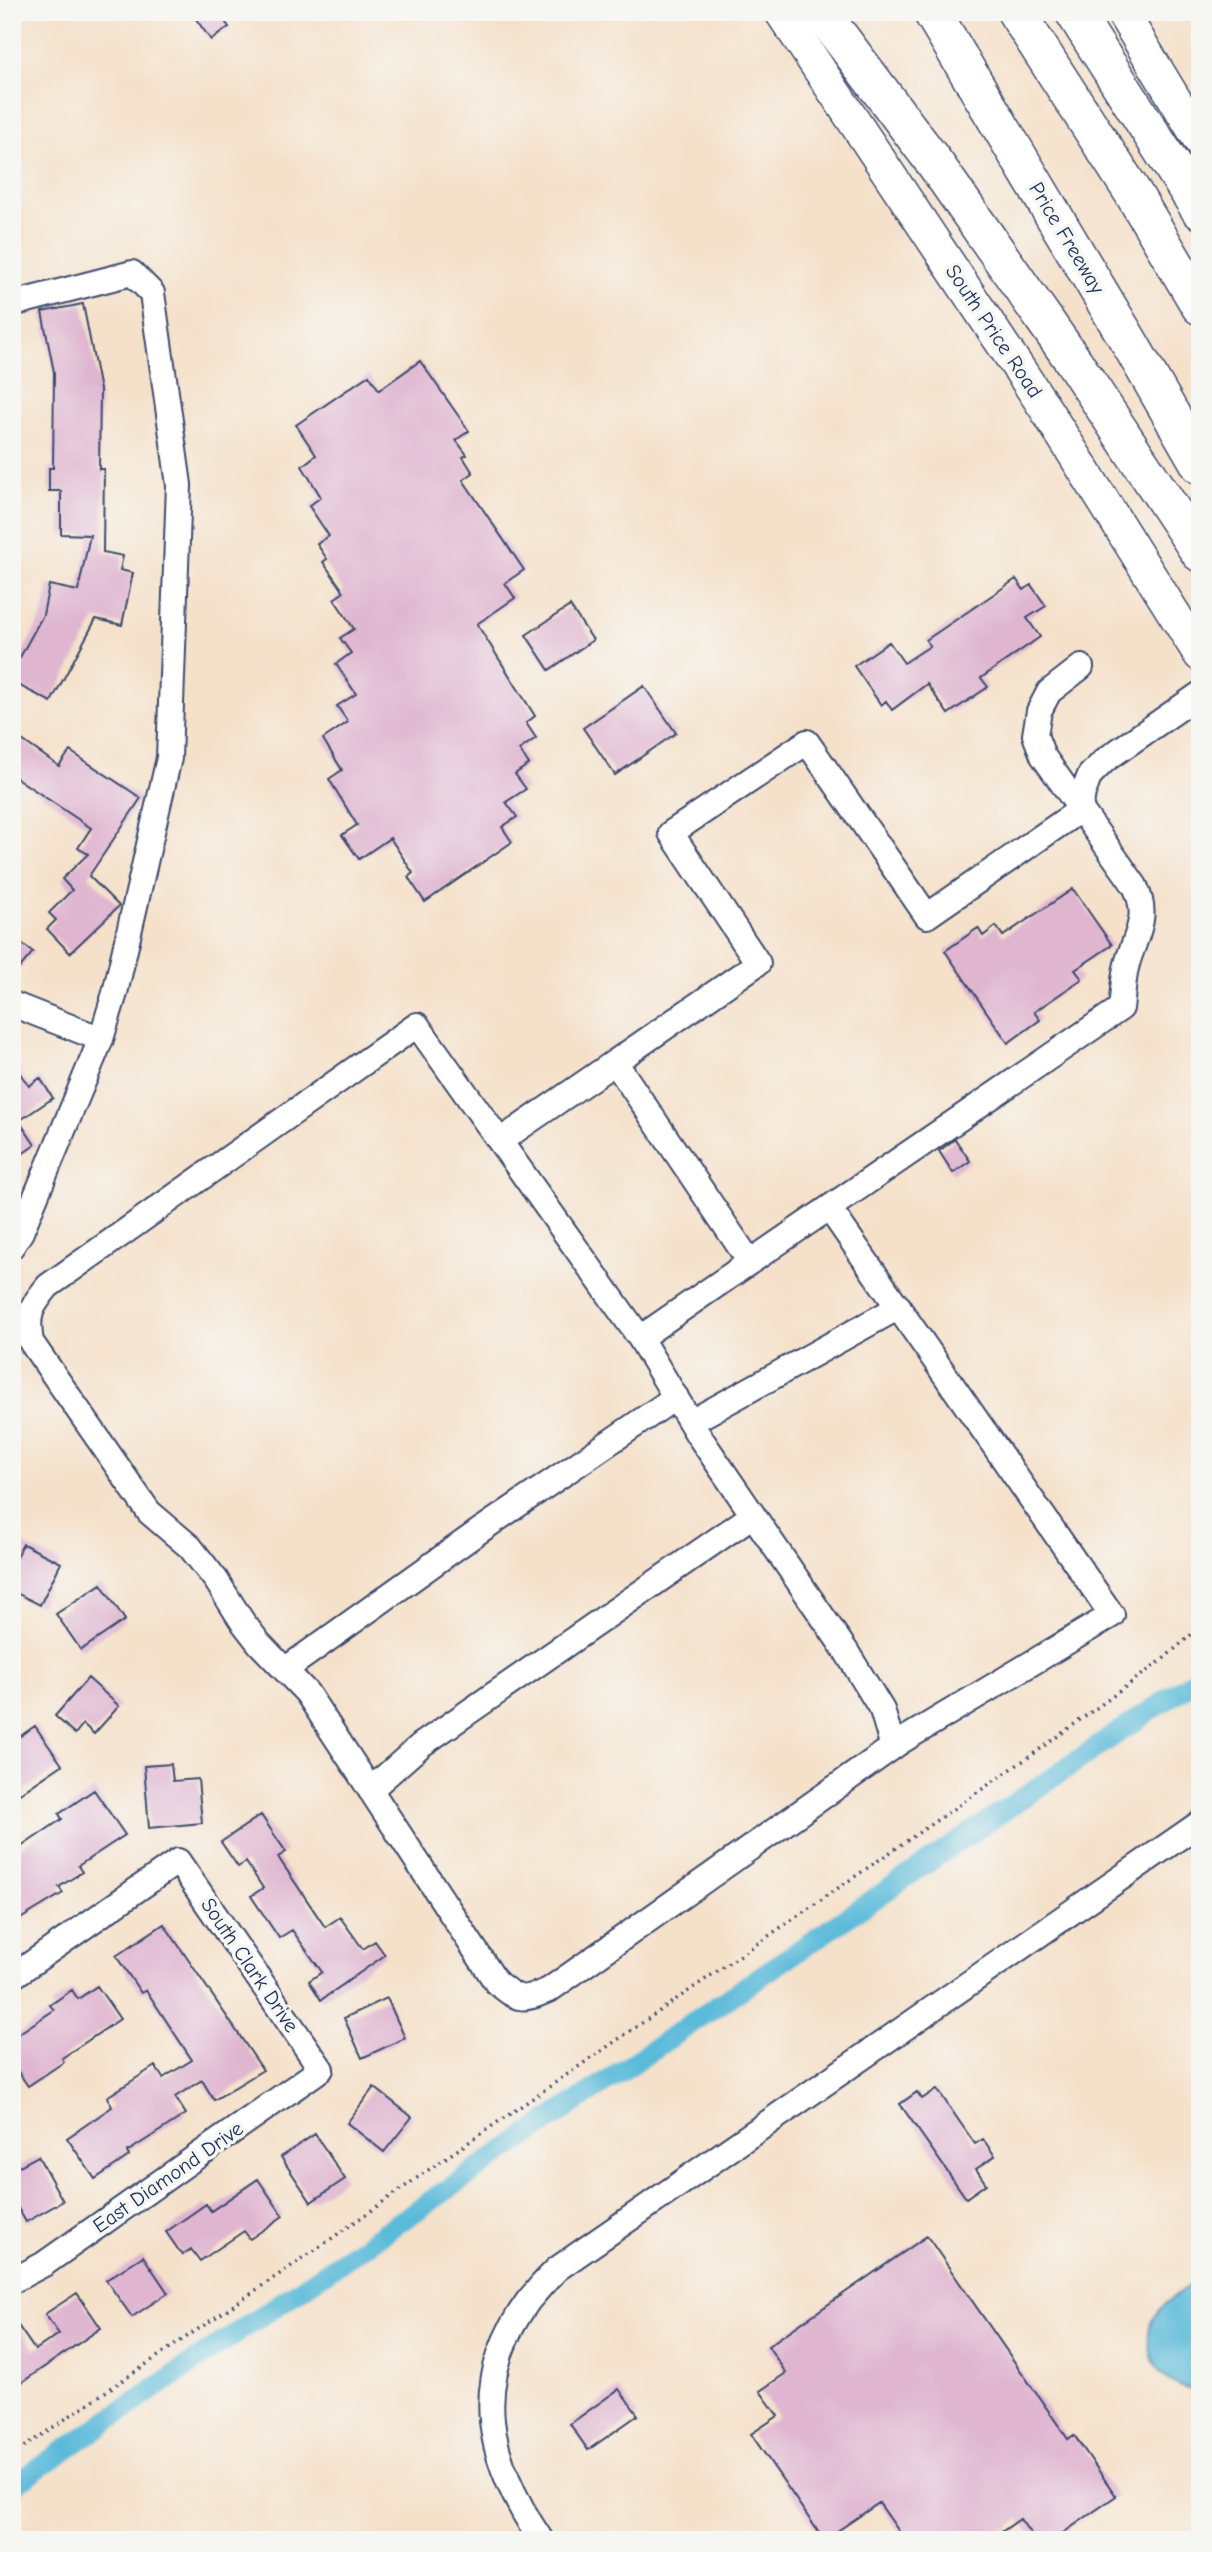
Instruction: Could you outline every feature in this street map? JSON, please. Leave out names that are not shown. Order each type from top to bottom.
[{"type":"highway","points":[[821,12],[936,165],[1051,329],[1200,553]]},
{"type":"highway","name":"Price Freeway","points":[[932,12],[1200,466]]},
{"type":"highway","points":[[1016,12],[1133,193],[1200,306]]},
{"type":"highway","points":[[1074,12],[1200,210]]},
{"type":"main road","name":"South Price Road","points":[[780,12],[1043,405],[1200,655]]},
{"type":"main road","points":[[1122,12],[1200,141]]},
{"type":"street","points":[[12,304],[132,273],[152,293],[179,485],[169,758],[115,993],[101,1039],[12,1246]]},
{"type":"street","points":[[640,1338],[1121,1008],[1126,965],[1139,934],[1141,900],[1135,886],[1043,756],[1035,735],[1038,711],[1049,692],[1081,667]]},
{"type":"street","points":[[500,1141],[758,963],[671,833],[807,742],[927,916],[1080,810],[1090,775],[1105,760],[1200,694]]},
{"type":"street","points":[[12,1004],[101,1039]]},
{"type":"street","points":[[830,1208],[1112,1615],[893,1747],[549,1990],[527,1999],[511,1994],[496,1982],[307,1693],[259,1643],[190,1547],[149,1512],[31,1342],[27,1322],[32,1305],[48,1286],[417,1025],[640,1338],[691,1422],[846,1651],[882,1710],[893,1747]]},
{"type":"street","points":[[615,1062],[750,1262]]},
{"type":"street","points":[[691,1422],[899,1307]]},
{"type":"street","points":[[286,1669],[478,1532],[676,1397]]},
{"type":"street","points":[[370,1790],[421,1745],[753,1514]]},
{"type":"street","points":[[541,2540],[508,2486],[500,2463],[494,2443],[492,2386],[515,2322],[557,2269],[1200,1823]]},
{"type":"street","name":"South Clark Drive","points":[[12,1977],[178,1861],[321,2069]]},
{"type":"street","name":"East Diamond Drive","points":[[12,2281],[44,2264],[321,2069]]},
{"type":"path","points":[[12,2455],[321,2246],[1015,1767],[1118,1694],[1200,1627]]},
{"type":"water","points":[[1200,2278],[1198,2392],[1174,2384],[1161,2374],[1150,2351],[1149,2333],[1154,2318],[1163,2306]]},
{"type":"building","points":[[205,12],[218,12],[229,27],[211,40],[196,19]]},
{"type":"building","points":[[83,304],[100,390],[99,469],[104,469],[103,552],[123,556],[120,570],[133,573],[122,625],[96,619],[51,702],[12,682],[12,672],[43,615],[49,585],[78,591],[90,535],[61,534],[61,491],[49,491],[49,468],[53,468],[54,372],[42,312]]},
{"type":"building","points":[[420,361],[469,431],[456,440],[467,455],[463,457],[473,473],[463,480],[524,570],[505,583],[515,598],[477,624],[535,716],[526,723],[536,738],[519,750],[529,764],[515,774],[526,789],[506,802],[517,817],[502,827],[512,842],[425,902],[408,877],[413,873],[390,838],[359,859],[342,835],[357,825],[329,779],[342,770],[323,739],[348,722],[337,706],[356,694],[336,664],[351,653],[340,638],[354,629],[334,599],[344,592],[323,562],[327,559],[317,544],[329,536],[309,506],[321,497],[302,466],[316,455],[296,425],[369,375],[379,390]]},
{"type":"building","points":[[1016,579],[1024,590],[1031,585],[1046,606],[1027,618],[1040,637],[981,678],[988,687],[948,714],[927,684],[892,710],[886,701],[881,705],[854,666],[889,642],[904,663],[930,646],[926,640]]},
{"type":"building","points":[[570,606],[593,640],[549,670],[526,635]]},
{"type":"building","points":[[644,686],[676,733],[615,775],[583,728]]},
{"type":"building","points":[[12,733],[59,766],[70,751],[141,798],[89,876],[119,906],[70,953],[47,929],[56,920],[49,913],[72,890],[62,879],[88,854],[78,848],[91,828],[12,775]]},
{"type":"building","points":[[1073,889],[1112,945],[1075,970],[1082,979],[1034,1012],[1040,1020],[1008,1043],[945,951],[978,928],[983,936],[996,926],[1003,936]]},
{"type":"building","points":[[12,936],[33,952],[12,977]]},
{"type":"building","points":[[12,1062],[29,1086],[40,1078],[53,1098],[19,1121],[35,1145],[12,1161]]},
{"type":"building","points":[[955,1139],[970,1161],[953,1173],[939,1151]]},
{"type":"building","points":[[23,1544],[61,1563],[40,1605],[12,1591],[12,1565]]},
{"type":"building","points":[[101,1584],[125,1620],[81,1650],[56,1614]]},
{"type":"building","points":[[88,1678],[119,1706],[94,1734],[83,1724],[75,1734],[55,1716]]},
{"type":"building","points":[[35,1726],[62,1765],[12,1799],[12,1742]]},
{"type":"building","points":[[171,1764],[173,1781],[198,1779],[202,1823],[149,1828],[144,1766]]},
{"type":"building","points":[[94,1790],[125,1835],[78,1866],[82,1872],[59,1887],[63,1893],[12,1924],[12,1861],[19,1857],[15,1851],[62,1819],[59,1814]]},
{"type":"building","points":[[261,1815],[286,1852],[278,1857],[325,1927],[340,1917],[363,1949],[375,1941],[385,1955],[321,2000],[309,1981],[322,1972],[292,1930],[279,1938],[251,1896],[263,1888],[246,1862],[238,1867],[221,1842]]},
{"type":"building","points":[[164,1924],[263,2070],[214,2100],[202,2080],[175,2097],[186,2114],[127,2152],[129,2156],[95,2179],[67,2138],[112,2107],[107,2097],[155,2066],[163,2078],[192,2060],[146,1990],[141,1993],[116,1956]]},
{"type":"building","points":[[97,1986],[120,2019],[62,2058],[64,2062],[28,2086],[12,2063],[12,2038],[54,2010],[50,2005],[72,1990],[78,1999]]},
{"type":"building","points":[[387,1998],[405,2038],[362,2058],[344,2018]]},
{"type":"building","points":[[374,2087],[412,2117],[384,2152],[347,2123]]},
{"type":"building","points":[[937,2089],[975,2144],[983,2139],[995,2156],[976,2169],[986,2184],[966,2198],[900,2104],[917,2092],[922,2099]]},
{"type":"building","points":[[315,2134],[345,2179],[311,2202],[281,2157]]},
{"type":"building","points":[[38,2156],[63,2201],[26,2222],[12,2198],[12,2170]]},
{"type":"building","points":[[258,2179],[283,2216],[250,2239],[244,2231],[200,2261],[191,2249],[182,2255],[166,2232],[206,2204],[211,2211]]},
{"type":"building","points":[[927,2236],[1068,2439],[1074,2435],[1116,2496],[1053,2540],[1035,2540],[1020,2519],[990,2540],[905,2540],[879,2503],[824,2540],[751,2434],[778,2416],[760,2391],[786,2373],[768,2346]]},
{"type":"building","points":[[143,2256],[168,2293],[132,2317],[106,2280]]},
{"type":"building","points":[[77,2293],[101,2328],[12,2389],[12,2317],[35,2350],[59,2334],[45,2314]]},
{"type":"building","points":[[619,2389],[638,2415],[588,2450],[570,2424]]},
{"type":"waterway","points":[[12,2486],[1200,1677]]}]
